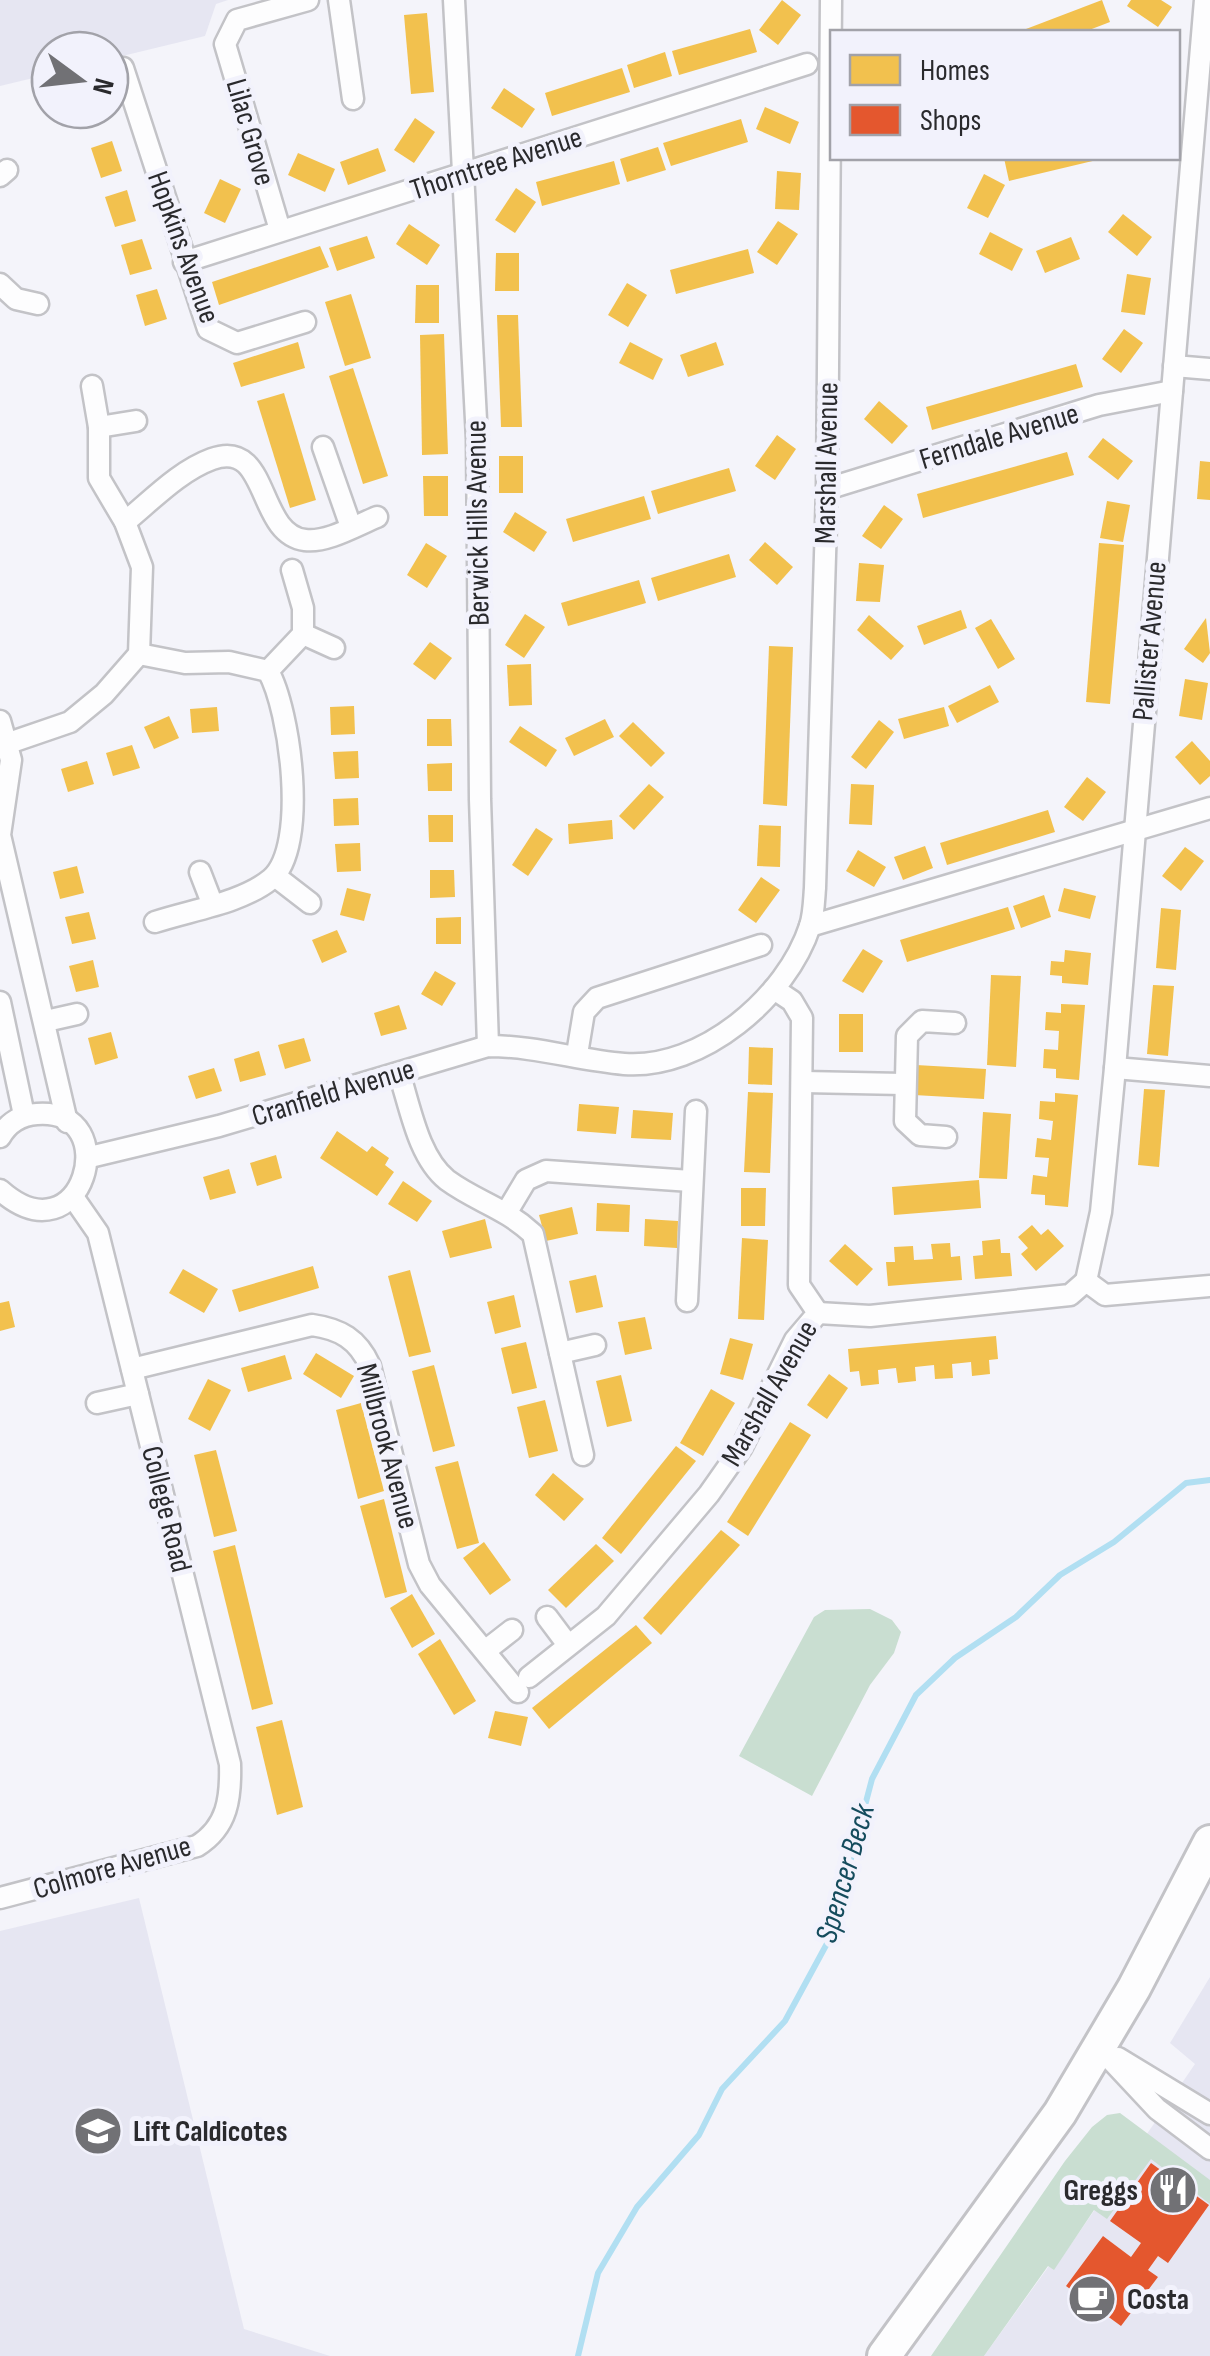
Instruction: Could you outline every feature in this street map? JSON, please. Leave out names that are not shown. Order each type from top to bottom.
[{"type":"main road","points":[[884,2356],[1060,2113],[1210,1842]]},
{"type":"street","name":"Lilac Grove","points":[[280,230],[225,44],[236,20],[308,0]]},
{"type":"street","points":[[339,0],[353,99]]},
{"type":"street","name":"Berwick Hills Avenue","points":[[454,0],[478,438],[480,799],[488,1046]]},
{"type":"street","name":"Marshall Avenue","points":[[831,0],[831,30]]},
{"type":"street","name":"Pallister Avenue","points":[[1086,1281],[1102,1212],[1204,0]]},
{"type":"street","name":"Thorntree Avenue","points":[[184,262],[807,64]]},
{"type":"street","name":"Hopkins Avenue","points":[[130,87],[208,329],[221,339],[237,343],[306,322]]},
{"type":"street","name":"Marshall Avenue","points":[[810,926],[815,888],[827,489],[830,122]]},
{"type":"street","points":[[0,284],[16,300],[38,304]]},
{"type":"street","points":[[1174,366],[1210,368]]},
{"type":"street","points":[[4,745],[70,722],[104,694],[139,654],[142,567],[125,522],[99,478],[99,427],[92,386]]},
{"type":"street","name":"Ferndale Avenue","points":[[827,489],[1099,405],[1172,391]]},
{"type":"street","points":[[99,427],[136,422]]},
{"type":"street","points":[[324,447],[351,527]]},
{"type":"street","points":[[125,522],[192,470],[216,457],[234,459],[260,478],[278,528],[292,538],[310,541],[378,517]]},
{"type":"street","points":[[268,671],[303,634],[303,608],[292,570]]},
{"type":"street","points":[[303,634],[334,648]]},
{"type":"street","points":[[139,654],[185,663],[240,663],[268,671]]},
{"type":"street","points":[[155,922],[251,891],[275,876],[293,829],[286,713],[268,671]]},
{"type":"street","points":[[0,722],[11,760],[0,836],[66,1111],[90,1158],[83,1185],[74,1197],[52,1210],[17,1205],[0,1190]]},
{"type":"street","points":[[810,926],[1210,808]]},
{"type":"street","points":[[200,872],[212,903]]},
{"type":"street","points":[[275,876],[310,903]]},
{"type":"street","name":"Cranfield Avenue","points":[[90,1158],[488,1046],[577,1054],[627,1064],[676,1056],[729,1031],[774,989],[810,926]]},
{"type":"street","points":[[577,1054],[584,1012],[597,998],[760,944]]},
{"type":"street","name":"Marshall Avenue","points":[[524,1685],[632,1588],[708,1494],[742,1447],[795,1340],[818,1313],[799,1285],[802,1018],[792,1001],[774,989]]},
{"type":"street","points":[[0,1002],[24,1116]]},
{"type":"street","points":[[46,1021],[78,1014]]},
{"type":"street","points":[[946,1137],[920,1136],[906,1122],[903,1084],[907,1036],[922,1022],[954,1023]]},
{"type":"street","points":[[1115,1068],[1210,1076]]},
{"type":"street","points":[[399,1073],[423,1146],[443,1177],[508,1210],[534,1234],[584,1455]]},
{"type":"street","points":[[804,1082],[903,1084]]},
{"type":"street","points":[[0,1137],[6,1126],[24,1116],[66,1111]]},
{"type":"street","points":[[687,1301],[696,1112]]},
{"type":"street","points":[[508,1210],[526,1180],[546,1171],[691,1181]]},
{"type":"street","name":"College Road","points":[[74,1197],[98,1234],[230,1764],[231,1794],[220,1828]]},
{"type":"street","points":[[818,1313],[870,1316],[1070,1295],[1086,1281],[1106,1295],[1210,1286]]},
{"type":"street","name":"Millbrook Avenue","points":[[132,1369],[312,1325],[333,1328],[350,1337],[363,1350],[370,1366],[419,1564],[430,1584],[485,1651],[524,1685]]},
{"type":"street","points":[[560,1353],[595,1344]]},
{"type":"street","points":[[98,1403],[138,1394]]},
{"type":"street","points":[[548,1617],[568,1644]]},
{"type":"street","points":[[485,1651],[512,1630]]},
{"type":"street","name":"Colmore Avenue","points":[[0,1898],[180,1852],[208,1840],[220,1828]]},
{"type":"street","points":[[1099,2047],[1210,2114]]},
{"type":"street","points":[[1099,2047],[1157,2109],[1210,2150]]},
{"type":"shaded area","points":[[0,0],[228,0],[216,4],[205,36],[130,54],[130,30],[30,30],[30,79],[0,86]]},
{"type":"shaded area","name":"Lift Caldicotes","points":[[139,1898],[244,2329],[330,2356],[0,2356],[0,1931]]},
{"type":"shaded area","points":[[1210,1977],[1210,2356],[984,2356],[1049,2266],[1054,2269],[1195,2064],[1170,2043]]},
{"type":"green space","points":[[870,1609],[892,1620],[901,1632],[894,1653],[870,1685],[812,1796],[739,1756],[814,1617],[825,1610]]},
{"type":"green space","points":[[1120,2113],[1210,2180],[1210,2204],[1151,2159],[1107,2219],[1094,2210],[1054,2270],[1048,2266],[984,2356],[931,2356],[1065,2161],[1092,2127],[1107,2115]]},
{"type":"building: Homes","points":[[782,0],[801,15],[778,45],[759,30]]},
{"type":"building: Homes","points":[[1102,0],[1110,22],[1089,30],[1026,29]]},
{"type":"building: Homes","points":[[1131,0],[1161,0],[1172,7],[1158,27],[1127,6]]},
{"type":"building: Homes","points":[[427,13],[434,92],[411,94],[404,15]]},
{"type":"building: Homes","points":[[750,29],[757,52],[679,75],[672,51]]},
{"type":"building: Homes","points":[[665,52],[672,76],[634,88],[627,65]]},
{"type":"building: Homes","points":[[622,68],[630,92],[552,116],[545,93]]},
{"type":"building: Homes","points":[[504,88],[535,109],[522,128],[491,108]]},
{"type":"building: Homes","points":[[765,107],[799,122],[790,144],[756,129]]},
{"type":"building: Homes","points":[[415,118],[435,132],[414,163],[394,150]]},
{"type":"building: Homes","points":[[741,119],[748,142],[671,166],[663,143]]},
{"type":"building: Homes","points":[[112,141],[122,171],[101,178],[91,148]]},
{"type":"building: Homes","points":[[658,147],[666,170],[627,182],[620,159]]},
{"type":"building: Homes","points":[[378,148],[386,171],[348,185],[340,162]]},
{"type":"building: Homes","points":[[298,153],[335,169],[325,192],[288,175]]},
{"type":"building: Homes","points":[[1004,160],[1097,160],[1009,181]]},
{"type":"building: Homes","points":[[614,161],[620,184],[542,206],[536,182]]},
{"type":"building: Homes","points":[[777,171],[801,173],[799,210],[775,209]]},
{"type":"building: Homes","points":[[984,174],[1005,185],[988,218],[967,208]]},
{"type":"building: Homes","points":[[220,179],[241,189],[225,223],[204,213]]},
{"type":"building: Homes","points":[[516,188],[536,202],[515,233],[495,220]]},
{"type":"building: Homes","points":[[127,190],[136,221],[115,227],[105,197]]},
{"type":"building: Homes","points":[[1123,214],[1152,237],[1137,256],[1108,232]]},
{"type":"building: Homes","points":[[778,221],[798,234],[777,265],[757,252]]},
{"type":"building: Homes","points":[[409,224],[440,245],[427,265],[396,244]]},
{"type":"building: Homes","points":[[990,232],[1023,249],[1012,271],[979,254]]},
{"type":"building: Homes","points":[[367,236],[375,258],[337,271],[329,248]]},
{"type":"building: Homes","points":[[1071,237],[1080,259],[1045,273],[1036,251]]},
{"type":"building: Homes","points":[[142,239],[152,269],[130,275],[121,245]]},
{"type":"building: Homes","points":[[320,246],[329,267],[219,305],[212,282]]},
{"type":"building: Homes","points":[[748,249],[754,273],[676,294],[670,270]]},
{"type":"building: Homes","points":[[496,253],[519,253],[519,291],[495,291]]},
{"type":"building: Homes","points":[[1127,274],[1151,278],[1145,315],[1121,312]]},
{"type":"building: Homes","points":[[627,283],[647,295],[628,327],[608,315]]},
{"type":"building: Homes","points":[[416,285],[439,285],[439,323],[415,323]]},
{"type":"building: Homes","points":[[157,289],[167,319],[145,326],[136,295]]},
{"type":"building: Homes","points":[[351,294],[371,358],[345,366],[325,302]]},
{"type":"building: Homes","points":[[497,315],[518,315],[522,427],[501,427]]},
{"type":"building: Homes","points":[[1124,329],[1143,343],[1121,373],[1102,359]]},
{"type":"building: Homes","points":[[444,334],[448,454],[422,455],[420,335]]},
{"type":"building: Homes","points":[[298,342],[305,368],[241,387],[233,363]]},
{"type":"building: Homes","points":[[630,342],[663,359],[653,380],[619,363]]},
{"type":"building: Homes","points":[[716,342],[724,365],[688,377],[680,355]]},
{"type":"building: Homes","points":[[1076,364],[1083,387],[932,430],[926,407]]},
{"type":"building: Homes","points":[[353,368],[388,476],[363,484],[329,376]]},
{"type":"building: Homes","points":[[284,393],[316,500],[290,508],[257,401]]},
{"type":"building: Homes","points":[[879,401],[908,426],[892,444],[864,419]]},
{"type":"building: Homes","points":[[777,435],[796,449],[775,480],[755,466]]},
{"type":"building: Homes","points":[[1103,438],[1133,461],[1118,480],[1088,457]]},
{"type":"building: Homes","points":[[1067,452],[1074,475],[923,518],[917,494]]},
{"type":"building: Homes","points":[[499,456],[523,456],[523,493],[499,493]]},
{"type":"building: Homes","points":[[1200,461],[1210,462],[1210,500],[1197,499]]},
{"type":"building: Homes","points":[[729,468],[736,491],[658,514],[651,491]]},
{"type":"building: Homes","points":[[423,476],[448,476],[448,516],[424,516]]},
{"type":"building: Homes","points":[[644,496],[651,519],[573,542],[566,519]]},
{"type":"building: Homes","points":[[1107,501],[1130,505],[1123,542],[1100,538]]},
{"type":"building: Homes","points":[[884,505],[903,519],[881,549],[862,536]]},
{"type":"building: Homes","points":[[515,512],[547,532],[534,552],[503,532]]},
{"type":"building: Homes","points":[[765,542],[793,567],[777,585],[749,560]]},
{"type":"building: Homes","points":[[426,543],[447,556],[427,588],[407,575]]},
{"type":"building: Homes","points":[[1099,543],[1124,545],[1110,704],[1086,702]]},
{"type":"building: Homes","points":[[729,554],[736,577],[658,601],[651,578]]},
{"type":"building: Homes","points":[[859,563],[884,565],[880,602],[856,601]]},
{"type":"building: Homes","points":[[639,580],[646,603],[568,626],[561,603]]},
{"type":"building: Homes","points":[[961,610],[967,628],[924,645],[917,626]]},
{"type":"building: Homes","points":[[525,614],[545,627],[524,658],[505,645]]},
{"type":"building: Homes","points":[[869,615],[904,646],[891,660],[857,630]]},
{"type":"building: Homes","points":[[1206,618],[1210,653],[1203,663],[1184,649]]},
{"type":"building: Homes","points":[[991,619],[1015,659],[998,669],[975,628]]},
{"type":"building: Homes","points":[[430,642],[452,658],[435,680],[413,664]]},
{"type":"building: Homes","points":[[769,646],[793,647],[787,806],[763,804]]},
{"type":"building: Homes","points":[[531,664],[532,705],[509,706],[507,665]]},
{"type":"building: Homes","points":[[1185,679],[1208,683],[1202,720],[1179,716]]},
{"type":"building: Homes","points":[[990,685],[999,702],[957,723],[948,706]]},
{"type":"building: Homes","points":[[354,706],[355,734],[331,735],[330,707]]},
{"type":"building: Homes","points":[[217,707],[219,731],[192,733],[190,709]]},
{"type":"building: Homes","points":[[944,707],[949,726],[904,739],[898,719]]},
{"type":"building: Homes","points":[[169,716],[179,738],[154,749],[144,727]]},
{"type":"building: Homes","points":[[427,719],[451,719],[452,746],[427,746]]},
{"type":"building: Homes","points":[[605,719],[614,737],[574,756],[565,738]]},
{"type":"building: Homes","points":[[879,720],[894,732],[866,769],[851,757]]},
{"type":"building: Homes","points":[[633,722],[665,753],[651,767],[619,736]]},
{"type":"building: Homes","points":[[520,726],[557,750],[546,767],[509,742]]},
{"type":"building: Homes","points":[[1192,741],[1210,761],[1210,776],[1200,785],[1175,757]]},
{"type":"building: Homes","points":[[132,745],[140,768],[113,776],[106,753]]},
{"type":"building: Homes","points":[[358,751],[359,778],[335,779],[333,752]]},
{"type":"building: Homes","points":[[87,761],[94,784],[68,792],[61,769]]},
{"type":"building: Homes","points":[[452,763],[452,791],[428,791],[427,764]]},
{"type":"building: Homes","points":[[1087,777],[1106,792],[1083,821],[1064,807]]},
{"type":"building: Homes","points":[[649,784],[664,797],[634,830],[619,816]]},
{"type":"building: Homes","points":[[851,784],[874,785],[872,825],[849,824]]},
{"type":"building: Homes","points":[[358,798],[359,825],[334,826],[333,799]]},
{"type":"building: Homes","points":[[1048,810],[1055,832],[947,865],[940,843]]},
{"type":"building: Homes","points":[[428,815],[453,815],[453,842],[429,842]]},
{"type":"building: Homes","points":[[612,820],[613,839],[569,844],[568,824]]},
{"type":"building: Homes","points":[[759,825],[781,826],[780,867],[757,866]]},
{"type":"building: Homes","points":[[536,828],[553,839],[528,876],[512,865]]},
{"type":"building: Homes","points":[[360,843],[361,871],[337,872],[335,844]]},
{"type":"building: Homes","points":[[925,846],[933,868],[903,880],[894,857]]},
{"type":"building: Homes","points":[[1185,847],[1204,861],[1181,891],[1162,876]]},
{"type":"building: Homes","points":[[858,850],[886,867],[874,887],[846,871]]},
{"type":"building: Homes","points":[[77,866],[84,893],[60,899],[53,872]]},
{"type":"building: Homes","points":[[430,870],[454,870],[455,897],[430,898]]},
{"type":"building: Homes","points":[[761,877],[780,890],[756,923],[738,910]]},
{"type":"building: Homes","points":[[347,888],[371,894],[364,921],[340,915]]},
{"type":"building: Homes","points":[[1064,888],[1096,896],[1090,919],[1058,911]]},
{"type":"building: Homes","points":[[1044,895],[1051,917],[1021,928],[1013,906]]},
{"type":"building: Homes","points":[[1008,907],[1015,929],[907,962],[900,940]]},
{"type":"building: Homes","points":[[1161,908],[1181,910],[1176,970],[1156,968]]},
{"type":"building: Homes","points":[[89,912],[96,939],[72,944],[65,917]]},
{"type":"building: Homes","points":[[461,917],[461,944],[436,944],[436,918]]},
{"type":"building: Homes","points":[[337,930],[347,952],[322,963],[312,940]]},
{"type":"building: Homes","points":[[863,949],[883,961],[863,993],[842,981]]},
{"type":"building: Homes","points":[[1065,950],[1091,953],[1088,985],[1062,983],[1062,976],[1050,975],[1051,961],[1064,962]]},
{"type":"building: Homes","points":[[93,960],[99,987],[76,992],[69,966]]},
{"type":"building: Homes","points":[[435,971],[456,983],[442,1006],[421,994]]},
{"type":"building: Homes","points":[[991,975],[1021,976],[1016,1067],[987,1065]]},
{"type":"building: Homes","points":[[1153,985],[1174,986],[1168,1056],[1147,1054]]},
{"type":"building: Homes","points":[[1061,1004],[1085,1005],[1079,1080],[1056,1078],[1056,1069],[1043,1068],[1044,1049],[1058,1050],[1059,1031],[1045,1030],[1046,1012],[1061,1013]]},
{"type":"building: Homes","points":[[399,1005],[407,1029],[381,1036],[374,1013]]},
{"type":"building: Homes","points":[[839,1014],[863,1014],[863,1052],[839,1052]]},
{"type":"building: Homes","points":[[111,1032],[118,1058],[95,1065],[88,1038]]},
{"type":"building: Homes","points":[[304,1038],[311,1061],[285,1069],[278,1045]]},
{"type":"building: Homes","points":[[749,1047],[773,1048],[772,1085],[748,1084]]},
{"type":"building: Homes","points":[[259,1051],[266,1075],[240,1082],[234,1059]]},
{"type":"building: Homes","points":[[916,1065],[986,1069],[984,1099],[914,1095]]},
{"type":"building: Homes","points":[[214,1068],[222,1091],[196,1099],[188,1076]]},
{"type":"building: Homes","points":[[1144,1089],[1165,1090],[1159,1167],[1138,1165]]},
{"type":"building: Homes","points":[[748,1092],[773,1093],[770,1173],[744,1172]]},
{"type":"building: Homes","points":[[1055,1093],[1078,1095],[1068,1207],[1045,1205],[1045,1195],[1031,1194],[1033,1175],[1047,1177],[1049,1158],[1035,1157],[1037,1138],[1051,1140],[1053,1121],[1039,1119],[1040,1101],[1055,1102]]},
{"type":"building: Homes","points":[[579,1104],[619,1107],[616,1134],[577,1131]]},
{"type":"building: Homes","points":[[633,1110],[673,1113],[671,1140],[631,1138]]},
{"type":"building: Homes","points":[[983,1112],[1011,1114],[1007,1179],[979,1178]]},
{"type":"building: Homes","points":[[337,1131],[367,1152],[372,1146],[389,1158],[385,1165],[394,1172],[377,1196],[320,1158]]},
{"type":"building: Homes","points":[[276,1155],[282,1178],[257,1186],[250,1163]]},
{"type":"building: Homes","points":[[229,1169],[236,1193],[210,1200],[203,1177]]},
{"type":"building: Homes","points":[[979,1180],[981,1208],[894,1215],[892,1187]]},
{"type":"building: Homes","points":[[403,1181],[432,1201],[417,1222],[388,1204]]},
{"type":"building: Homes","points":[[741,1188],[766,1188],[765,1226],[741,1226]]},
{"type":"building: Homes","points":[[597,1203],[630,1205],[629,1232],[596,1231]]},
{"type":"building: Homes","points":[[572,1207],[578,1234],[546,1241],[539,1215]]},
{"type":"building: Homes","points":[[485,1219],[492,1248],[450,1258],[442,1231]]},
{"type":"building: Homes","points":[[645,1219],[678,1221],[677,1248],[644,1246]]},
{"type":"building: Homes","points":[[1032,1225],[1041,1235],[1048,1229],[1064,1246],[1036,1271],[1021,1254],[1028,1248],[1018,1237]]},
{"type":"building: Homes","points":[[742,1238],[768,1240],[764,1320],[738,1319]]},
{"type":"building: Homes","points":[[1000,1239],[1001,1253],[1010,1253],[1012,1276],[975,1279],[973,1256],[983,1255],[982,1241]]},
{"type":"building: Homes","points":[[950,1243],[951,1257],[960,1256],[962,1280],[888,1286],[886,1262],[895,1262],[894,1247],[913,1246],[914,1260],[933,1259],[931,1244]]},
{"type":"building: Homes","points":[[845,1244],[873,1269],[857,1286],[829,1261]]},
{"type":"building: Homes","points":[[313,1266],[319,1288],[239,1312],[232,1290]]},
{"type":"building: Homes","points":[[183,1269],[218,1289],[204,1313],[169,1293]]},
{"type":"building: Homes","points":[[410,1270],[431,1352],[409,1357],[388,1276]]},
{"type":"building: Homes","points":[[596,1275],[603,1307],[576,1313],[569,1281]]},
{"type":"building: Homes","points":[[514,1295],[521,1327],[495,1334],[487,1302]]},
{"type":"building: Homes","points":[[9,1301],[15,1327],[0,1331],[0,1303]]},
{"type":"building: Homes","points":[[645,1317],[652,1349],[625,1355],[618,1322]]},
{"type":"building: Homes","points":[[996,1336],[998,1359],[989,1360],[990,1374],[972,1376],[971,1362],[952,1364],[953,1378],[935,1379],[934,1365],[915,1367],[916,1381],[898,1383],[896,1368],[878,1370],[879,1384],[861,1386],[859,1371],[850,1372],[848,1349]]},
{"type":"building: Homes","points":[[730,1338],[753,1344],[743,1380],[720,1374]]},
{"type":"building: Homes","points":[[526,1342],[537,1388],[512,1394],[501,1348]]},
{"type":"building: Homes","points":[[316,1353],[354,1376],[341,1398],[303,1374]]},
{"type":"building: Homes","points":[[285,1355],[292,1379],[248,1392],[241,1368]]},
{"type":"building: Homes","points":[[434,1365],[455,1446],[433,1452],[412,1371]]},
{"type":"building: Homes","points":[[829,1374],[848,1388],[827,1419],[807,1405]]},
{"type":"building: Homes","points":[[621,1375],[632,1421],[607,1427],[596,1381]]},
{"type":"building: Homes","points":[[208,1379],[231,1390],[210,1431],[188,1419]]},
{"type":"building: Homes","points":[[711,1389],[735,1403],[703,1456],[680,1443]]},
{"type":"building: Homes","points":[[545,1400],[558,1451],[529,1458],[517,1407]]},
{"type":"building: Homes","points":[[361,1403],[384,1491],[358,1499],[336,1410]]},
{"type":"building: Homes","points":[[790,1422],[811,1435],[748,1536],[727,1522]]},
{"type":"building: Homes","points":[[676,1446],[696,1461],[621,1554],[602,1538]]},
{"type":"building: Homes","points":[[216,1450],[237,1531],[214,1537],[194,1455]]},
{"type":"building: Homes","points":[[458,1461],[479,1543],[457,1549],[435,1467]]},
{"type":"building: Homes","points":[[553,1473],[584,1499],[564,1521],[535,1495]]},
{"type":"building: Homes","points":[[384,1499],[407,1592],[385,1598],[360,1506]]},
{"type":"building: Homes","points":[[721,1530],[740,1545],[661,1635],[643,1618]]},
{"type":"building: Homes","points":[[484,1542],[511,1580],[490,1595],[463,1558]]},
{"type":"building: Homes","points":[[596,1544],[614,1561],[566,1608],[548,1590]]},
{"type":"building: Homes","points":[[235,1545],[273,1704],[252,1710],[213,1551]]},
{"type":"building: Homes","points":[[412,1594],[435,1634],[412,1648],[390,1608]]},
{"type":"building: Homes","points":[[636,1625],[652,1643],[549,1729],[532,1708]]},
{"type":"building: Homes","points":[[440,1639],[476,1701],[454,1715],[418,1654]]},
{"type":"building: Homes","points":[[495,1711],[528,1717],[521,1746],[488,1738]]},
{"type":"building: Homes","points":[[282,1720],[303,1807],[277,1815],[256,1727]]},
{"type":"building: Shops","points":[[1151,2163],[1209,2205],[1168,2263],[1158,2256],[1148,2270],[1158,2277],[1121,2326],[1066,2286],[1103,2236],[1131,2257],[1141,2243],[1110,2221]]},
{"type":"waterway","name":"Spencer Beck","points":[[578,2356],[598,2273],[637,2207],[699,2135],[722,2089],[785,2021],[830,1938],[872,1779],[916,1695],[955,1658],[1016,1617],[1060,1575],[1114,1542],[1186,1483],[1210,1480]]},
{"type":"place","name":"Lift Caldicotes","points":[[98,2131]]},
{"type":"place","name":"Greggs","points":[[1173,2190]]},
{"type":"place","name":"Costa","points":[[1092,2299]]}]
